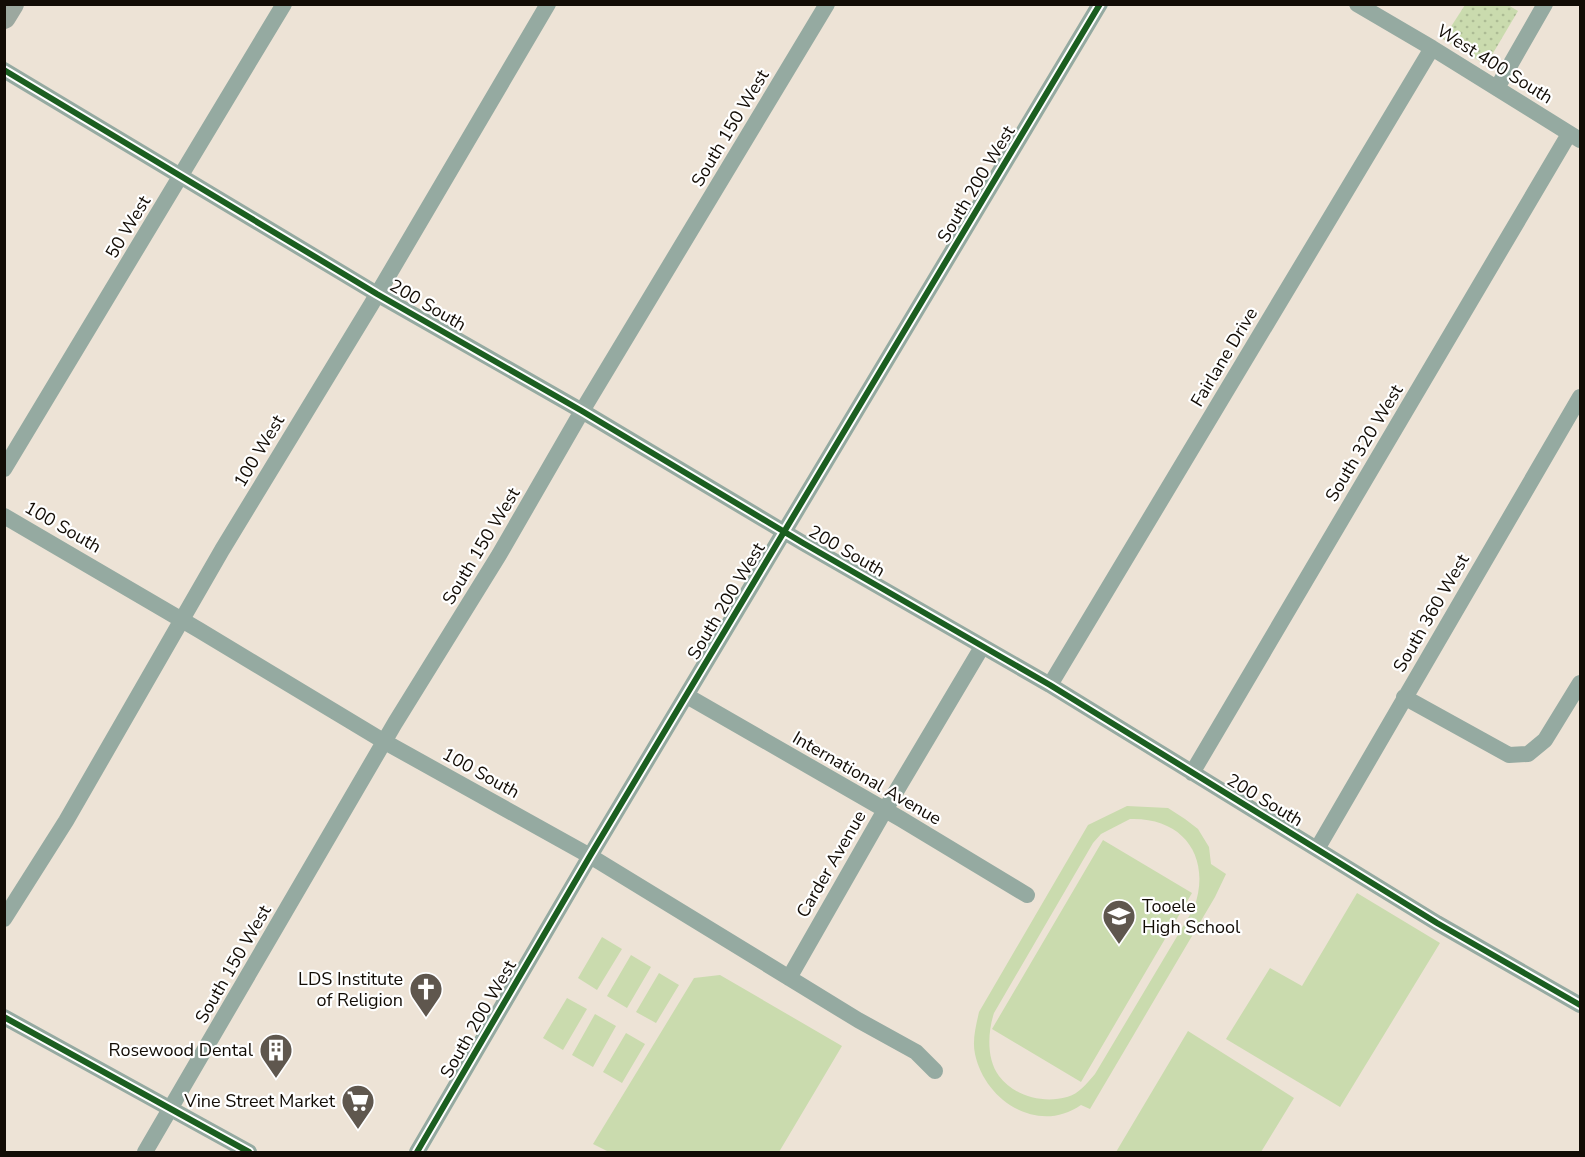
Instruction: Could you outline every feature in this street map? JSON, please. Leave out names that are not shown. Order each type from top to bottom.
[{"type":"highway","points":[[4,17],[12,4]]},
{"type":"street","name":"50 West","points":[[4,469],[284,4]]},
{"type":"street","name":"100 West","points":[[4,919],[66,820],[182,619],[548,4]]},
{"type":"street","name":"South 150 West","points":[[145,1152],[385,742],[499,555],[582,411],[826,4]]},
{"type":"street","name":"South 200 West","points":[[417,1152],[591,856],[1100,4]]},
{"type":"street","name":"West 400 South","points":[[1357,4],[1379,10],[1432,48],[1575,137]]},
{"type":"street","points":[[1497,88],[1545,4]]},
{"type":"street","name":"Fairlane Drive","points":[[1050,686],[1432,48]]},
{"type":"street","name":"200 South","points":[[4,70],[377,294],[582,411],[1050,686],[1437,923],[1581,1005]]},
{"type":"street","name":"South 320 West","points":[[1192,773],[1575,137]]},
{"type":"street","name":"South 360 West","points":[[1317,849],[1581,397]]},
{"type":"street","name":"100 South","points":[[4,516],[182,619],[385,742],[591,856],[789,978],[916,1052],[935,1071]]},
{"type":"street","name":"Carder Avenue","points":[[789,978],[982,647]]},
{"type":"street","points":[[1404,697],[1509,755],[1528,754],[1545,740],[1581,683]]},
{"type":"street","name":"International Avenue","points":[[687,696],[1027,895]]},
{"type":"street","points":[[4,1017],[249,1152]]},
{"type":"green space","points":[[1465,5],[1508,5],[1518,11],[1486,65],[1443,39]]},
{"type":"green space","points":[[1127,806],[1168,808],[1198,829],[1209,847],[1211,864],[1226,874],[1215,897],[1090,1109],[1081,1105],[1065,1113],[1048,1116],[1031,1114],[1002,1099],[990,1086],[981,1071],[974,1044],[979,1012],[1088,825]],"holes":[[[1130,819],[1149,820],[1179,833],[1189,844],[1196,857],[1199,890],[1194,908],[1095,1074],[1086,1084],[1071,1096],[1058,1099],[1039,1099],[1021,1093],[1005,1083],[992,1062],[990,1028],[994,1013],[1093,843],[1101,834]]]},
{"type":"green space","points":[[1103,840],[1192,893],[1081,1082],[992,1029]]},
{"type":"green space","points":[[1357,893],[1440,943],[1340,1107],[1226,1039],[1270,968],[1302,986]]},
{"type":"green space","points":[[602,937],[622,949],[597,990],[578,978]]},
{"type":"green space","points":[[631,955],[651,967],[627,1008],[607,996]]},
{"type":"green space","points":[[659,973],[679,985],[656,1023],[636,1012]]},
{"type":"green space","points":[[720,975],[842,1046],[779,1152],[609,1152],[593,1144],[694,978]]},
{"type":"green space","points":[[567,998],[587,1009],[563,1050],[543,1038]]},
{"type":"green space","points":[[595,1014],[616,1026],[593,1067],[572,1055]]},
{"type":"green space","points":[[1188,1031],[1294,1098],[1261,1152],[1116,1152]]},
{"type":"green space","points":[[626,1033],[645,1044],[622,1083],[603,1072]]},
{"type":"cycle path","points":[[417,1152],[590,856],[1100,4]]},
{"type":"cycle path","points":[[4,70],[377,294],[582,411],[803,543],[1050,685],[1437,923],[1580,1005]]},
{"type":"cycle path","points":[[4,1017],[249,1152]]},
{"type":"place","name":"Tooele High School","points":[[1119,945]]},
{"type":"place","name":"LDS Institute of Religion","points":[[426,1018]]},
{"type":"place","name":"Rosewood Dental","points":[[276,1079]]},
{"type":"place","name":"Vine Street Market","points":[[358,1130]]}]
